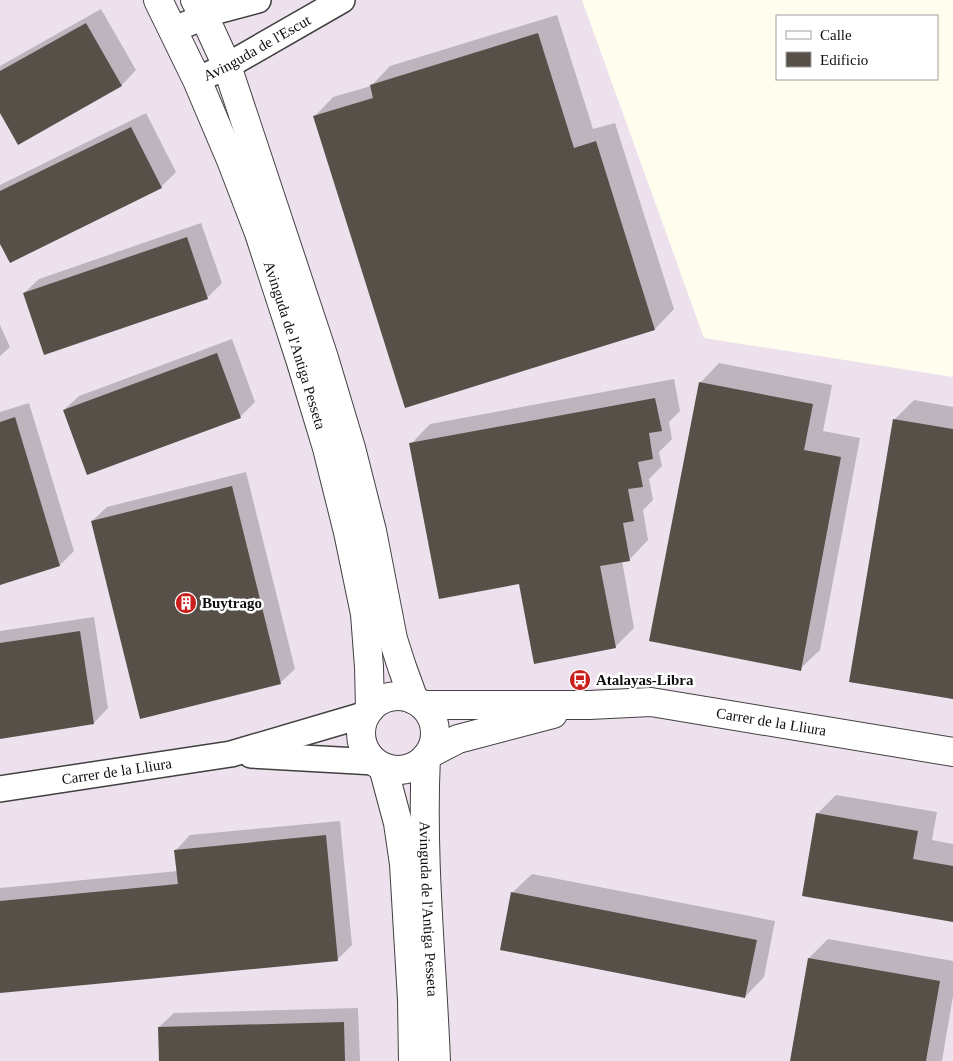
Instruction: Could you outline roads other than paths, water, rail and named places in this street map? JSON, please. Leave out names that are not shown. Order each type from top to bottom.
[{"type":"street","name":"Avinguda de l'Antiga Pesseta","points":[[158,0],[197,80],[231,160],[258,233],[327,448],[348,532],[365,614],[370,667],[368,712]]},
{"type":"street","points":[[173,30],[199,8],[217,11],[258,0]]},
{"type":"street","name":"Avinguda de l'Escut","points":[[197,80],[227,66],[342,0]]},
{"type":"street","name":"Avinguda de l'Antiga Pesseta","points":[[199,8],[227,66],[324,358],[351,448],[372,531],[394,638],[402,667],[418,703]]},
{"type":"street","points":[[395,697],[405,697],[418,703],[429,713],[435,734],[433,744],[427,755],[411,768],[392,770],[379,765],[368,754],[363,745],[362,724],[368,712],[377,703],[395,697]]},
{"type":"street","name":"Carrer de la Lliura","points":[[418,703],[589,705],[651,702],[953,752]]},
{"type":"street","name":"Carrer de la Lliura","points":[[427,755],[458,740],[589,705]]},
{"type":"street","name":"Carrer de la Lliura","points":[[0,789],[231,754],[368,712]]},
{"type":"street","name":"Carrer de la Lliura","points":[[231,754],[379,765]]},
{"type":"street","name":"Avinguda de l'Antiga Pesseta","points":[[427,755],[424,791],[426,888],[436,1061]]},
{"type":"street","name":"Avinguda de l'Antiga Pesseta","points":[[379,765],[391,796],[398,823],[404,864],[412,1000],[413,1061]]},
{"type":"place","name":"Buytrago","points":[[186,603]]},
{"type":"place","name":"Atalayas-Libra","points":[[580,680]]}]
